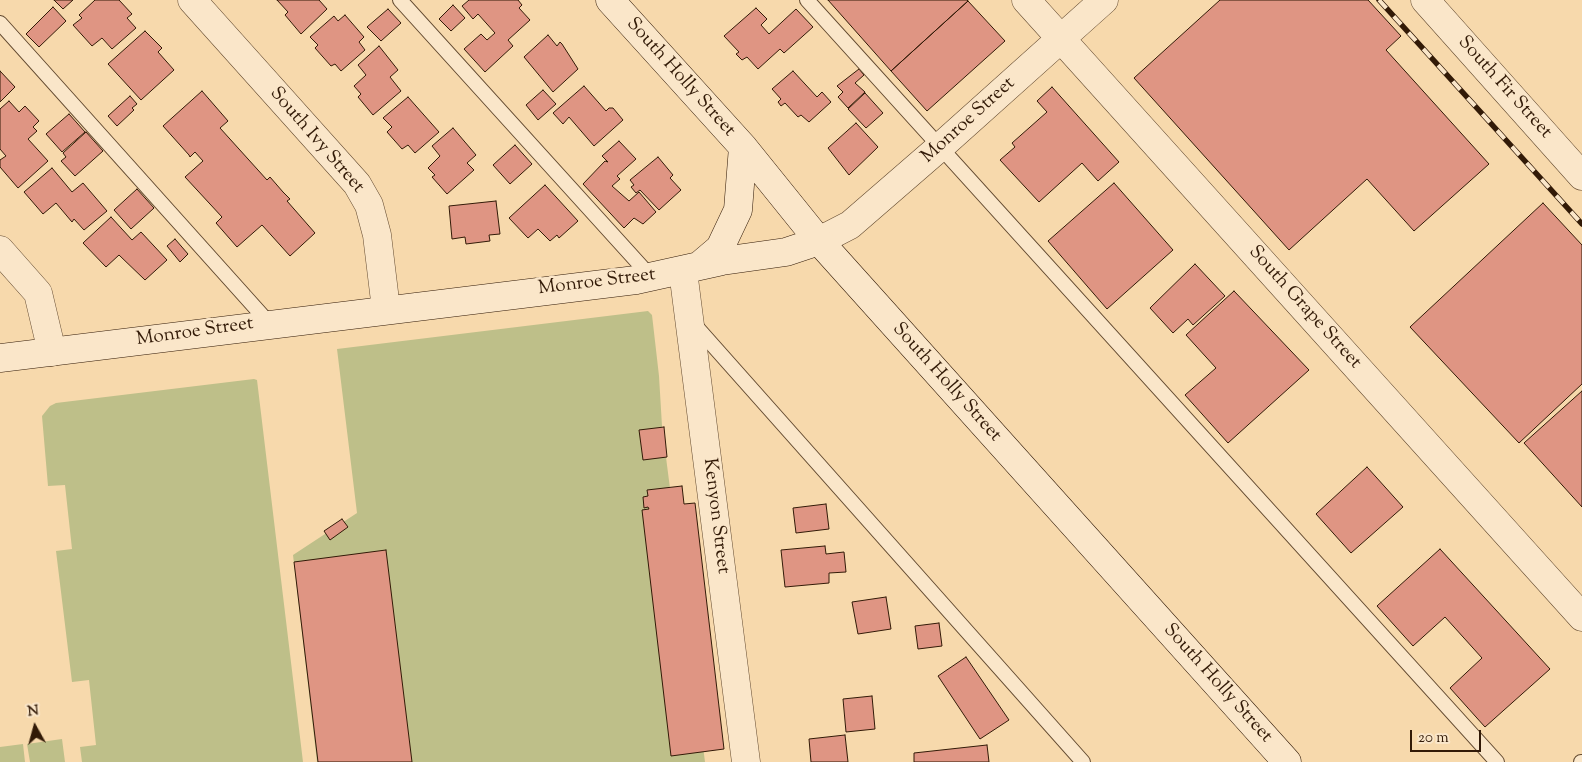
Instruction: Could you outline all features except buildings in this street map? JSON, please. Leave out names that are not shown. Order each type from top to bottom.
[{"type":"street","name":"South Ivy Street","points":[[192,0],[357,184],[369,205],[376,235],[386,309]]},
{"type":"street","name":"South Holly Street","points":[[610,0],[743,147],[819,241],[1287,762]]},
{"type":"street","name":"South Grape Street","points":[[1026,0],[1582,617]]},
{"type":"street","name":"Monroe Street","points":[[0,358],[269,323],[651,277],[691,268],[786,252],[819,241],[850,225],[1104,0]]},
{"type":"street","name":"South Fir Street","points":[[1425,0],[1582,176]]},
{"type":"street","points":[[691,268],[720,248],[738,210],[743,147]]},
{"type":"street","points":[[0,250],[38,293],[52,352]]},
{"type":"street","name":"Kenyon Street","points":[[691,268],[689,318],[746,762]]},
{"type":"lane","points":[[400,0],[651,277]]},
{"type":"lane","points":[[807,0],[1497,762]]},
{"type":"lane","points":[[0,23],[269,323]]},
{"type":"lane","points":[[689,318],[1083,762]]},
{"type":"green space","points":[[648,311],[652,315],[662,426],[705,762],[317,762],[293,555],[357,513],[337,349]]},
{"type":"green space","points":[[257,380],[303,762],[82,762],[80,747],[96,745],[89,680],[72,682],[56,551],[72,549],[65,485],[48,486],[42,416],[50,406],[56,403]]},
{"type":"green space","points":[[62,739],[65,762],[30,762],[27,744]]},
{"type":"green space","points":[[23,744],[25,762],[0,762],[0,747]]},
{"type":"railway","points":[[1379,0],[1582,224]]}]
